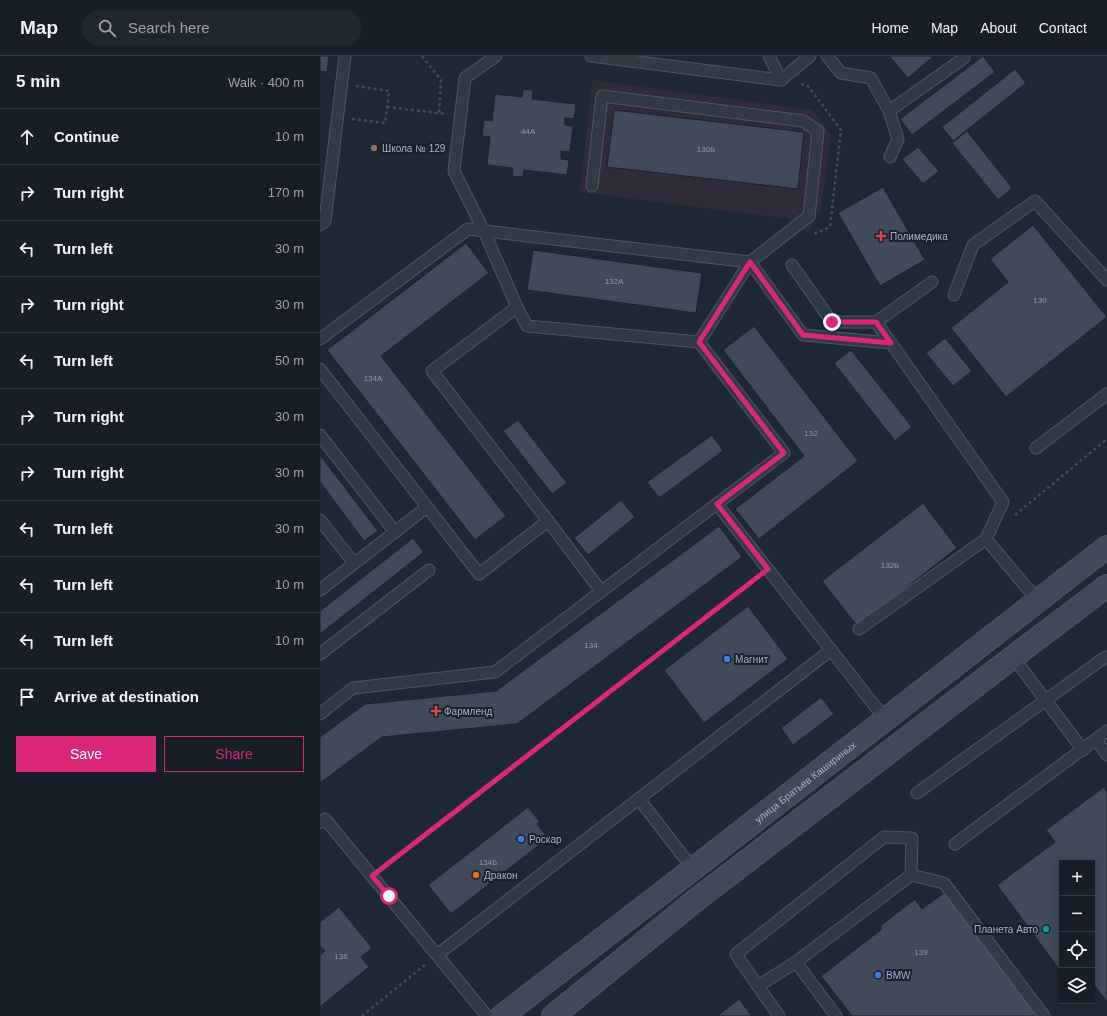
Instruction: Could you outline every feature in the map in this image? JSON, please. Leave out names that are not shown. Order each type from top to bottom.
[{"type":"main road","name":"улица Братьев Кашириных","points":[[502,1016],[1107,547]]},
{"type":"main road","points":[[553,1016],[696,900],[1107,586]]},
{"type":"lane","points":[[320,225],[325,221],[345,56]]},
{"type":"lane","points":[[320,714],[353,688],[495,672],[784,453],[699,342],[527,326],[517,307],[484,230],[454,171],[465,78],[496,56]]},
{"type":"lane","points":[[591,56],[781,80],[810,56]]},
{"type":"lane","points":[[770,56],[781,80]]},
{"type":"lane","points":[[827,56],[841,73],[871,78],[889,111],[898,139],[890,157]]},
{"type":"lane","points":[[889,111],[964,58]]},
{"type":"lane","points":[[592,186],[602,96],[803,121],[818,131],[809,216],[750,262],[699,342]]},
{"type":"lane","points":[[954,295],[973,245],[1035,201],[1107,280]]},
{"type":"lane","points":[[320,339],[468,229],[750,262],[803,335],[891,343]]},
{"type":"lane","points":[[792,265],[832,322],[876,322],[932,282]]},
{"type":"lane","points":[[517,307],[432,371],[601,591]]},
{"type":"lane","points":[[859,629],[986,539],[1003,502],[876,322]]},
{"type":"lane","points":[[322,375],[479,574],[548,521]]},
{"type":"lane","points":[[1036,448],[1107,394]]},
{"type":"lane","points":[[320,435],[395,532]]},
{"type":"lane","points":[[717,504],[885,719]]},
{"type":"lane","points":[[320,590],[427,507]]},
{"type":"lane","points":[[320,520],[354,563]]},
{"type":"lane","points":[[986,539],[1037,600]]},
{"type":"lane","points":[[320,654],[429,570]]},
{"type":"lane","points":[[437,955],[831,650]]},
{"type":"lane","points":[[1013,657],[1083,750]]},
{"type":"lane","points":[[917,793],[1107,657]]},
{"type":"lane","points":[[956,844],[1107,731]]},
{"type":"lane","points":[[1096,740],[1107,755]]},
{"type":"lane","points":[[639,799],[693,869]]},
{"type":"lane","points":[[320,823],[326,819],[487,1016]]},
{"type":"lane","points":[[779,1016],[738,956],[884,837],[912,838],[911,875]]},
{"type":"lane","points":[[758,986],[796,962],[911,875]]},
{"type":"lane","points":[[911,875],[944,883],[1044,1016]]},
{"type":"lane","points":[[796,962],[836,1016]]},
{"type":"path","points":[[422,56],[441,80],[438,113]]},
{"type":"path","points":[[337,117],[385,123],[389,91],[341,84]]},
{"type":"path","points":[[387,107],[460,116]]},
{"type":"path","points":[[1010,519],[1107,439]]},
{"type":"path","points":[[372,876],[768,569]]},
{"type":"path","points":[[362,1016],[437,955]]},
{"type":"shaded area","points":[[592,80],[813,110],[831,134],[821,210],[808,233],[790,219],[580,192]]},
{"type":"building","points":[[320,56],[329,56],[327,72],[320,71]]},
{"type":"building","points":[[889,56],[934,56],[908,78]]},
{"type":"building","points":[[983,56],[995,72],[912,135],[900,119]]},
{"type":"building","points":[[1015,69],[1026,83],[953,141],[942,127]]},
{"type":"building","points":[[523,89],[533,90],[532,99],[576,104],[574,119],[565,118],[565,125],[573,126],[570,152],[561,151],[561,159],[569,160],[567,175],[524,170],[523,177],[512,176],[513,168],[487,165],[490,137],[482,136],[484,120],[492,121],[495,94],[522,97]]},
{"type":"building","points":[[614,110],[804,132],[798,189],[607,167]]},
{"type":"building","points":[[967,131],[1012,188],[998,200],[952,143]]},
{"type":"building","points":[[918,147],[939,171],[923,184],[902,159]]},
{"type":"building","name":"Полимедика","points":[[883,187],[925,260],[880,286],[838,213]]},
{"type":"building","points":[[1033,225],[1107,317],[1006,397],[951,328],[1008,282],[990,259]]},
{"type":"building","points":[[466,243],[489,273],[381,356],[506,516],[475,540],[327,350]]},
{"type":"building","points":[[533,250],[702,273],[696,313],[527,290]]},
{"type":"building","points":[[754,326],[858,461],[759,539],[735,509],[804,456],[723,350]]},
{"type":"building","points":[[945,338],[972,371],[953,386],[926,353]]},
{"type":"building","points":[[851,350],[912,427],[895,441],[834,363]]},
{"type":"building","points":[[518,420],[567,483],[552,494],[503,431]]},
{"type":"building","points":[[712,435],[723,451],[659,498],[647,482]]},
{"type":"building","points":[[320,455],[378,531],[364,541],[320,482]]},
{"type":"building","points":[[621,500],[635,517],[588,555],[574,538]]},
{"type":"building","points":[[923,503],[957,548],[857,626],[822,581]]},
{"type":"building","points":[[719,526],[742,557],[517,724],[382,737],[320,783],[320,737],[365,704],[496,691]]},
{"type":"building","points":[[413,538],[424,552],[320,634],[320,611]]},
{"type":"building","points":[[748,606],[788,659],[704,723],[664,670]]},
{"type":"building","points":[[821,697],[834,714],[793,745],[781,728]]},
{"type":"building","name":"Планета Авто","points":[[1104,787],[1107,791],[1107,1002],[1095,986],[1095,860],[1059,860],[1059,969],[997,885],[1055,842],[1046,830]]},
{"type":"building","points":[[528,807],[540,822],[537,824],[548,838],[451,914],[428,885]]},
{"type":"building","points":[[945,892],[1039,1016],[852,1016],[821,976],[882,929],[880,926],[915,899],[922,909]]},
{"type":"building","points":[[339,907],[372,948],[361,957],[369,967],[320,1007],[320,955],[325,951],[320,946],[320,922]]},
{"type":"building","points":[[739,999],[752,1016],[717,1016]]},
{"type":"place","name":"Школа № 129","points":[[374,148]]},
{"type":"place","name":"Полимедика","points":[[881,236]]},
{"type":"place","name":"Магнит","points":[[727,659]]},
{"type":"place","name":"Фармленд","points":[[436,711]]},
{"type":"place","name":"Роскар","points":[[521,839]]},
{"type":"place","name":"Дракон","points":[[476,875]]},
{"type":"place","name":"Планета Авто","points":[[1046,929]]},
{"type":"place","name":"BMW","points":[[878,975]]},
{"type":"route","points":[[389,896],[372,876],[768,569],[717,504],[784,453],[699,342],[750,262],[803,335],[891,343],[876,322],[832,322]]}]
